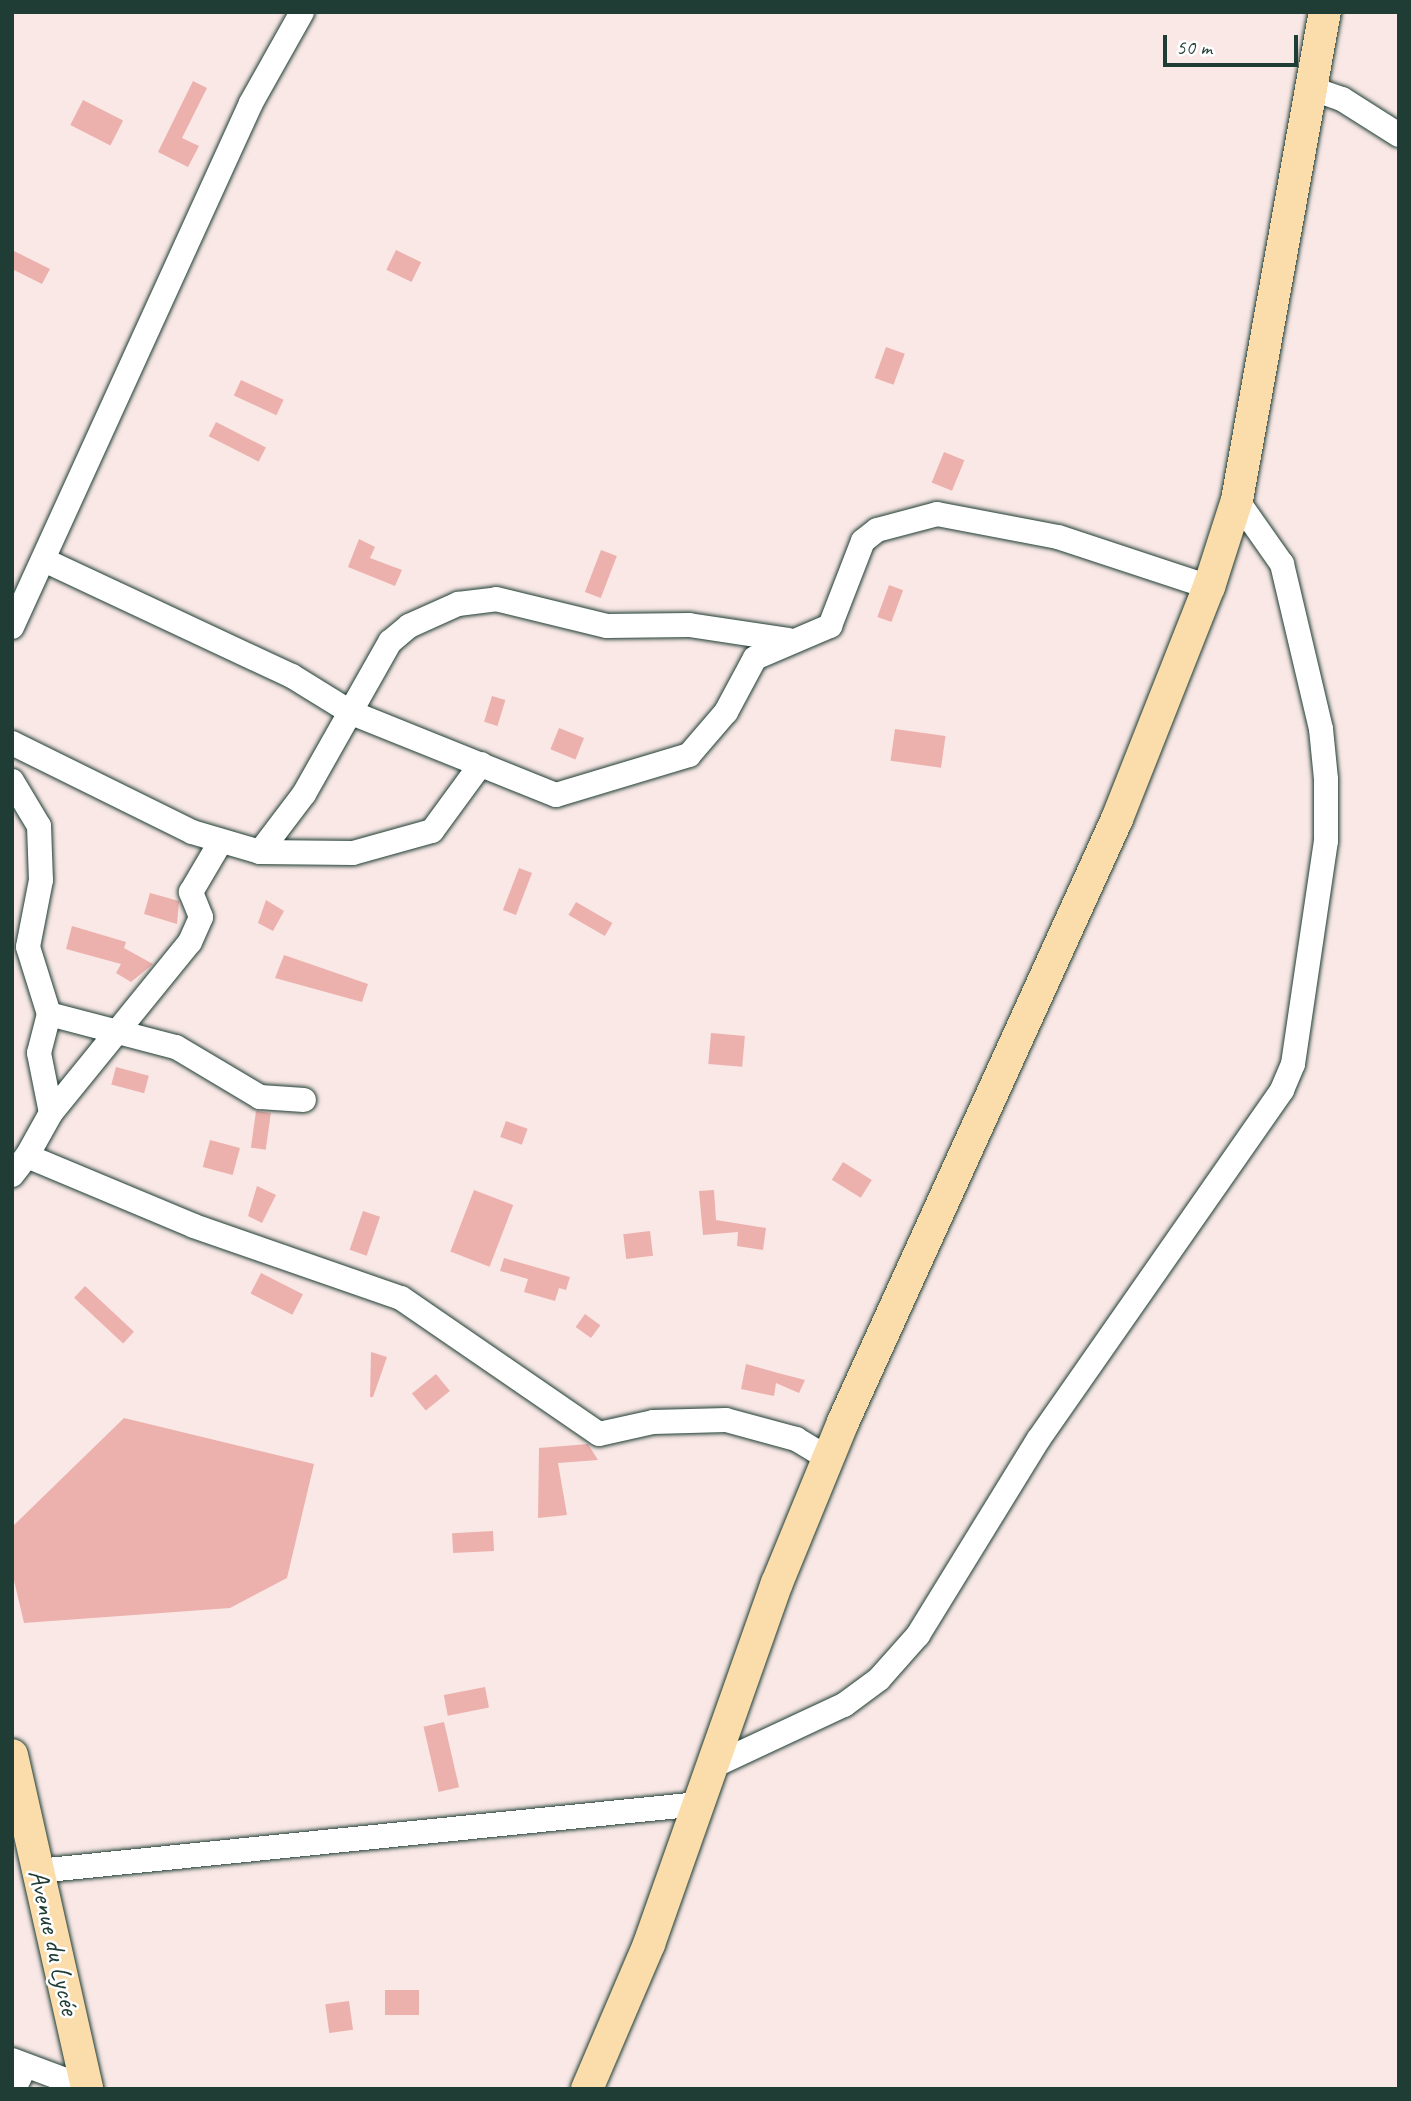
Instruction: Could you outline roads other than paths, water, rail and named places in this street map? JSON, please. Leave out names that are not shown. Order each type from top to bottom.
[{"type":"main road","points":[[587,2089],[649,1944],[828,1458],[1117,819],[1209,587],[1237,500],[1325,12]]},
{"type":"main road","name":"Avenue du Lycée","points":[[12,1755],[87,2088]]},
{"type":"street","points":[[12,627],[251,103],[302,12]]},
{"type":"street","points":[[1310,88],[1342,99],[1399,135]]},
{"type":"street","points":[[713,1766],[844,1705],[879,1679],[918,1635],[1038,1440],[1282,1090],[1293,1064],[1326,841],[1326,779],[1321,729],[1282,564],[1237,500]]},
{"type":"street","points":[[44,560],[292,676],[352,713],[544,792],[565,795],[639,765],[681,758],[726,712],[755,658],[788,640],[821,632],[836,619],[868,533],[927,515],[1058,537],[1209,587]]},
{"type":"street","points":[[260,852],[304,794],[398,634],[470,600],[496,599],[607,626],[689,625],[788,640]]},
{"type":"street","points":[[12,743],[220,841],[260,852],[353,853],[432,831],[481,764]]},
{"type":"street","points":[[12,781],[39,826],[41,880],[28,947],[48,1014],[39,1053],[51,1113]]},
{"type":"street","points":[[220,841],[191,892],[201,922],[118,1035],[51,1113],[20,1166],[410,1302],[598,1434],[653,1422],[726,1420],[783,1434],[828,1458]]},
{"type":"street","points":[[48,1014],[118,1035],[176,1047],[260,1097],[304,1100]]},
{"type":"street","points":[[38,1871],[699,1804]]},
{"type":"street","points":[[14,2089],[18,2063],[87,2088]]}]
